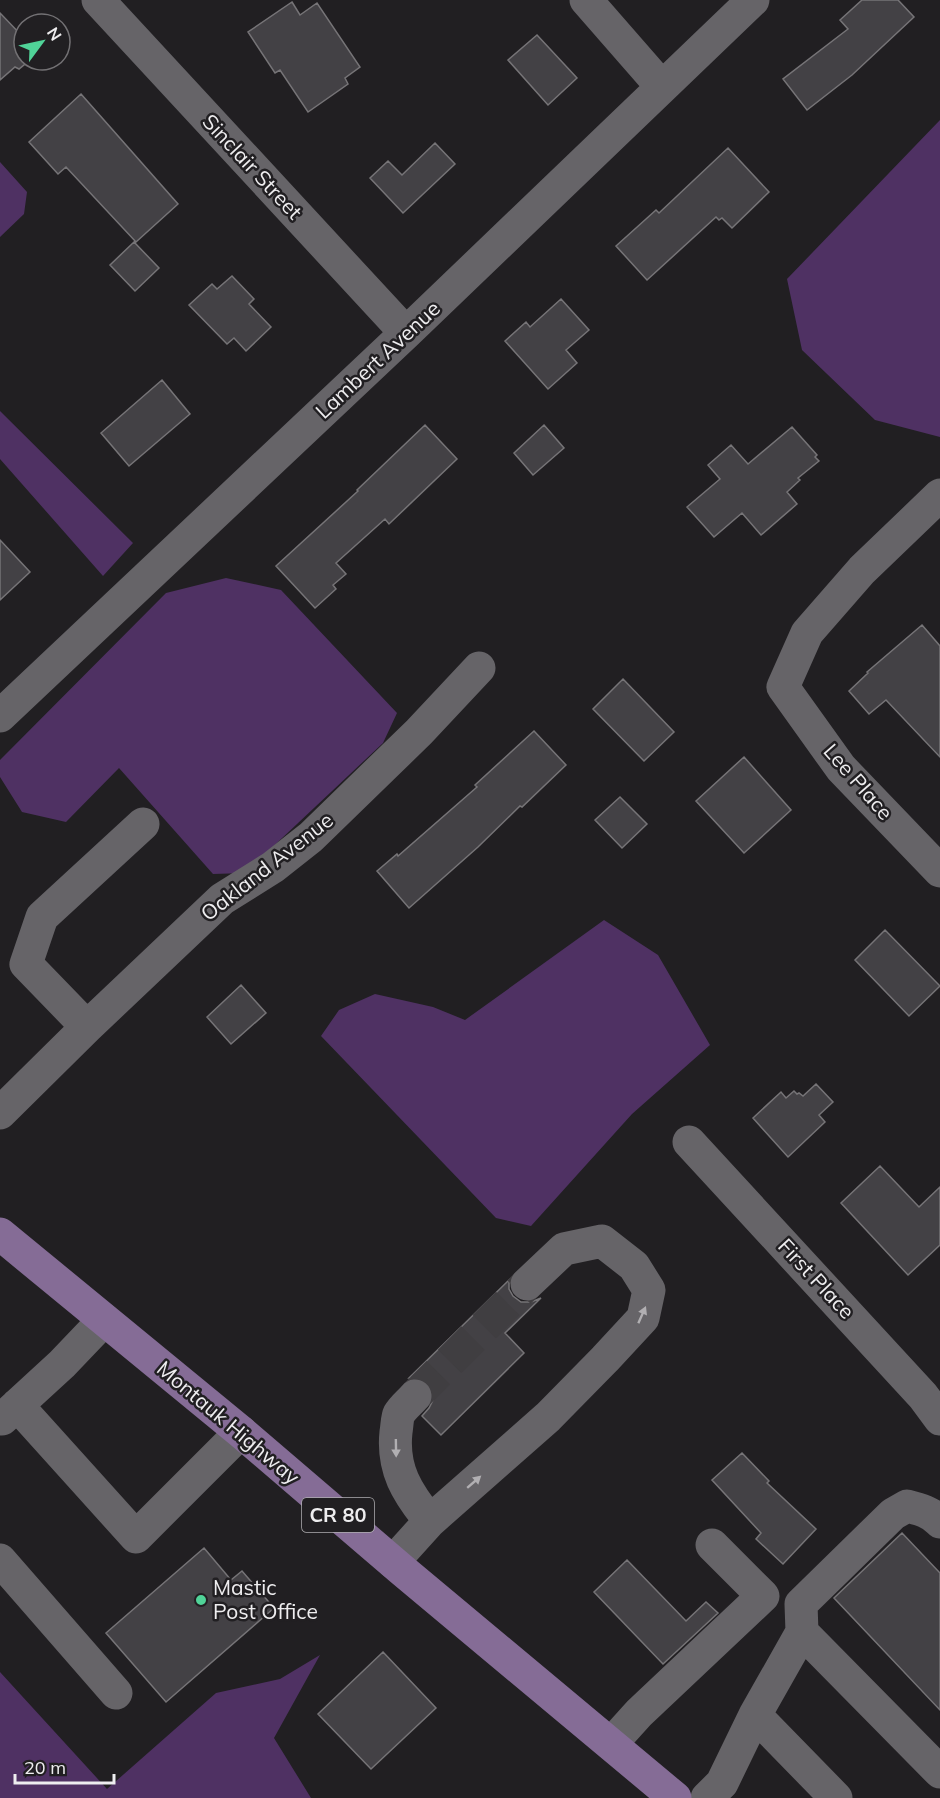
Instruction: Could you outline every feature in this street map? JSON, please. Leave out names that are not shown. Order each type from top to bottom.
[{"type":"main road","name":"Montauk Highway","points":[[0,1234],[241,1432],[675,1798]]},
{"type":"street","name":"Sinclair Street","points":[[98,0],[406,333]]},
{"type":"street","points":[[586,0],[662,87]]},
{"type":"street","name":"Lambert Avenue","points":[[0,716],[406,333],[753,0]]},
{"type":"street","name":"Lee Place","points":[[940,495],[861,570],[807,633],[783,687],[841,768],[940,871]]},
{"type":"street","name":"Oakland Avenue","points":[[0,1113],[222,899],[273,867],[311,837],[411,740],[479,668]]},
{"type":"street","points":[[87,1027],[26,964],[42,917],[143,824]]},
{"type":"street","name":"First Place","points":[[689,1142],[923,1396],[940,1419]]},
{"type":"street","points":[[393,1562],[430,1521],[548,1418],[605,1359],[643,1318],[650,1290],[634,1266],[602,1241],[564,1249],[527,1284]]},
{"type":"street","points":[[104,1320],[62,1364],[9,1413],[136,1537],[241,1432]]},
{"type":"street","points":[[415,1396],[398,1415],[394,1448],[396,1462],[404,1483],[415,1503],[430,1521]]},
{"type":"street","points":[[707,1798],[722,1783],[755,1715],[802,1632],[801,1604],[893,1514],[907,1506],[921,1509],[940,1522]]},
{"type":"street","points":[[611,1744],[639,1713],[763,1596],[712,1545]]},
{"type":"street","points":[[0,1560],[116,1694]]},
{"type":"street","points":[[802,1632],[940,1772]]},
{"type":"street","points":[[755,1715],[836,1798]]},
{"type":"shaded area","points":[[940,120],[940,437],[875,420],[802,350],[787,279]]},
{"type":"shaded area","points":[[0,162],[27,192],[24,214],[0,237]]},
{"type":"shaded area","points":[[0,411],[133,543],[103,576],[0,459]]},
{"type":"shaded area","points":[[226,578],[281,590],[397,713],[383,743],[245,873],[213,874],[119,768],[66,822],[22,812],[0,777],[0,760],[166,593]]},
{"type":"shaded area","points":[[604,920],[658,955],[710,1045],[632,1114],[531,1226],[496,1218],[321,1036],[339,1010],[375,994],[433,1007],[465,1020]]},
{"type":"shaded area","points":[[320,1655],[274,1738],[311,1798],[0,1798],[0,1672],[107,1789],[216,1693],[280,1679]]},
{"type":"building","points":[[862,0],[898,0],[914,17],[852,75],[807,110],[783,79],[848,29],[840,20]]},
{"type":"building","points":[[292,2],[300,15],[317,3],[360,67],[345,78],[348,84],[308,112],[280,70],[275,73],[248,32]]},
{"type":"building","points":[[0,13],[12,26],[12,70],[0,80]]},
{"type":"building","points":[[537,35],[577,78],[548,105],[508,60]]},
{"type":"building","points":[[81,94],[178,204],[136,242],[66,167],[58,174],[29,142]]},
{"type":"building","points":[[435,143],[455,164],[403,213],[370,178],[388,161],[402,175]]},
{"type":"building","points":[[728,148],[769,192],[732,228],[722,218],[719,220],[716,217],[647,280],[616,246],[656,210],[659,213]]},
{"type":"building","points":[[134,242],[159,268],[135,291],[110,265]]},
{"type":"building","points":[[232,276],[254,299],[249,304],[271,327],[246,351],[234,338],[227,344],[189,305],[212,284],[217,289]]},
{"type":"building","points":[[561,299],[589,330],[566,350],[577,363],[548,389],[505,341],[526,322],[530,327]]},
{"type":"building","points":[[162,380],[190,414],[129,466],[101,433]]},
{"type":"building","points":[[425,425],[457,459],[389,524],[385,519],[336,563],[346,574],[333,585],[336,589],[315,608],[276,566],[358,491]]},
{"type":"building","points":[[544,425],[564,448],[533,475],[514,453]]},
{"type":"building","points":[[792,427],[817,455],[815,457],[819,461],[798,478],[800,480],[787,492],[797,504],[761,535],[742,513],[714,537],[687,507],[720,479],[708,465],[731,445],[748,464]]},
{"type":"building","points":[[0,540],[30,572],[0,600]]},
{"type":"building","points":[[922,625],[940,646],[940,757],[886,700],[869,714],[849,691],[867,672]]},
{"type":"building","points":[[623,679],[674,732],[644,761],[593,709]]},
{"type":"building","points":[[534,731],[566,765],[409,908],[377,871],[397,854],[398,856],[477,787],[475,785]]},
{"type":"building","points":[[744,757],[791,810],[744,853],[696,801]]},
{"type":"building","points":[[620,797],[647,824],[622,848],[595,820]]},
{"type":"building","points":[[885,930],[940,986],[909,1016],[855,960]]},
{"type":"building","points":[[241,985],[266,1013],[231,1044],[207,1017]]},
{"type":"building","points":[[816,1084],[833,1102],[819,1115],[825,1122],[788,1157],[753,1118],[781,1092],[786,1098],[794,1091],[803,1096]]},
{"type":"building","points":[[880,1166],[919,1207],[940,1187],[940,1245],[908,1275],[841,1203]]},
{"type":"building","points":[[509,1280],[509,1289],[513,1296],[521,1302],[531,1302],[541,1298],[505,1333],[524,1353],[441,1435],[422,1416],[433,1400],[433,1390],[428,1382],[419,1378],[409,1378]]},
{"type":"building","points":[[742,1453],[769,1481],[767,1483],[816,1529],[783,1564],[756,1539],[761,1533],[712,1480]]},
{"type":"building","points":[[902,1533],[940,1573],[940,1710],[834,1598]]},
{"type":"building","points":[[204,1548],[231,1580],[242,1571],[274,1608],[166,1702],[106,1633]]},
{"type":"building","points":[[627,1560],[686,1621],[706,1602],[718,1613],[663,1664],[594,1592]]},
{"type":"building","points":[[383,1652],[436,1708],[371,1769],[318,1714]]},
{"type":"tunnel","points":[[415,1396],[527,1284]]},
{"type":"place","name":"Mastic Post Office","points":[[201,1600]]}]
